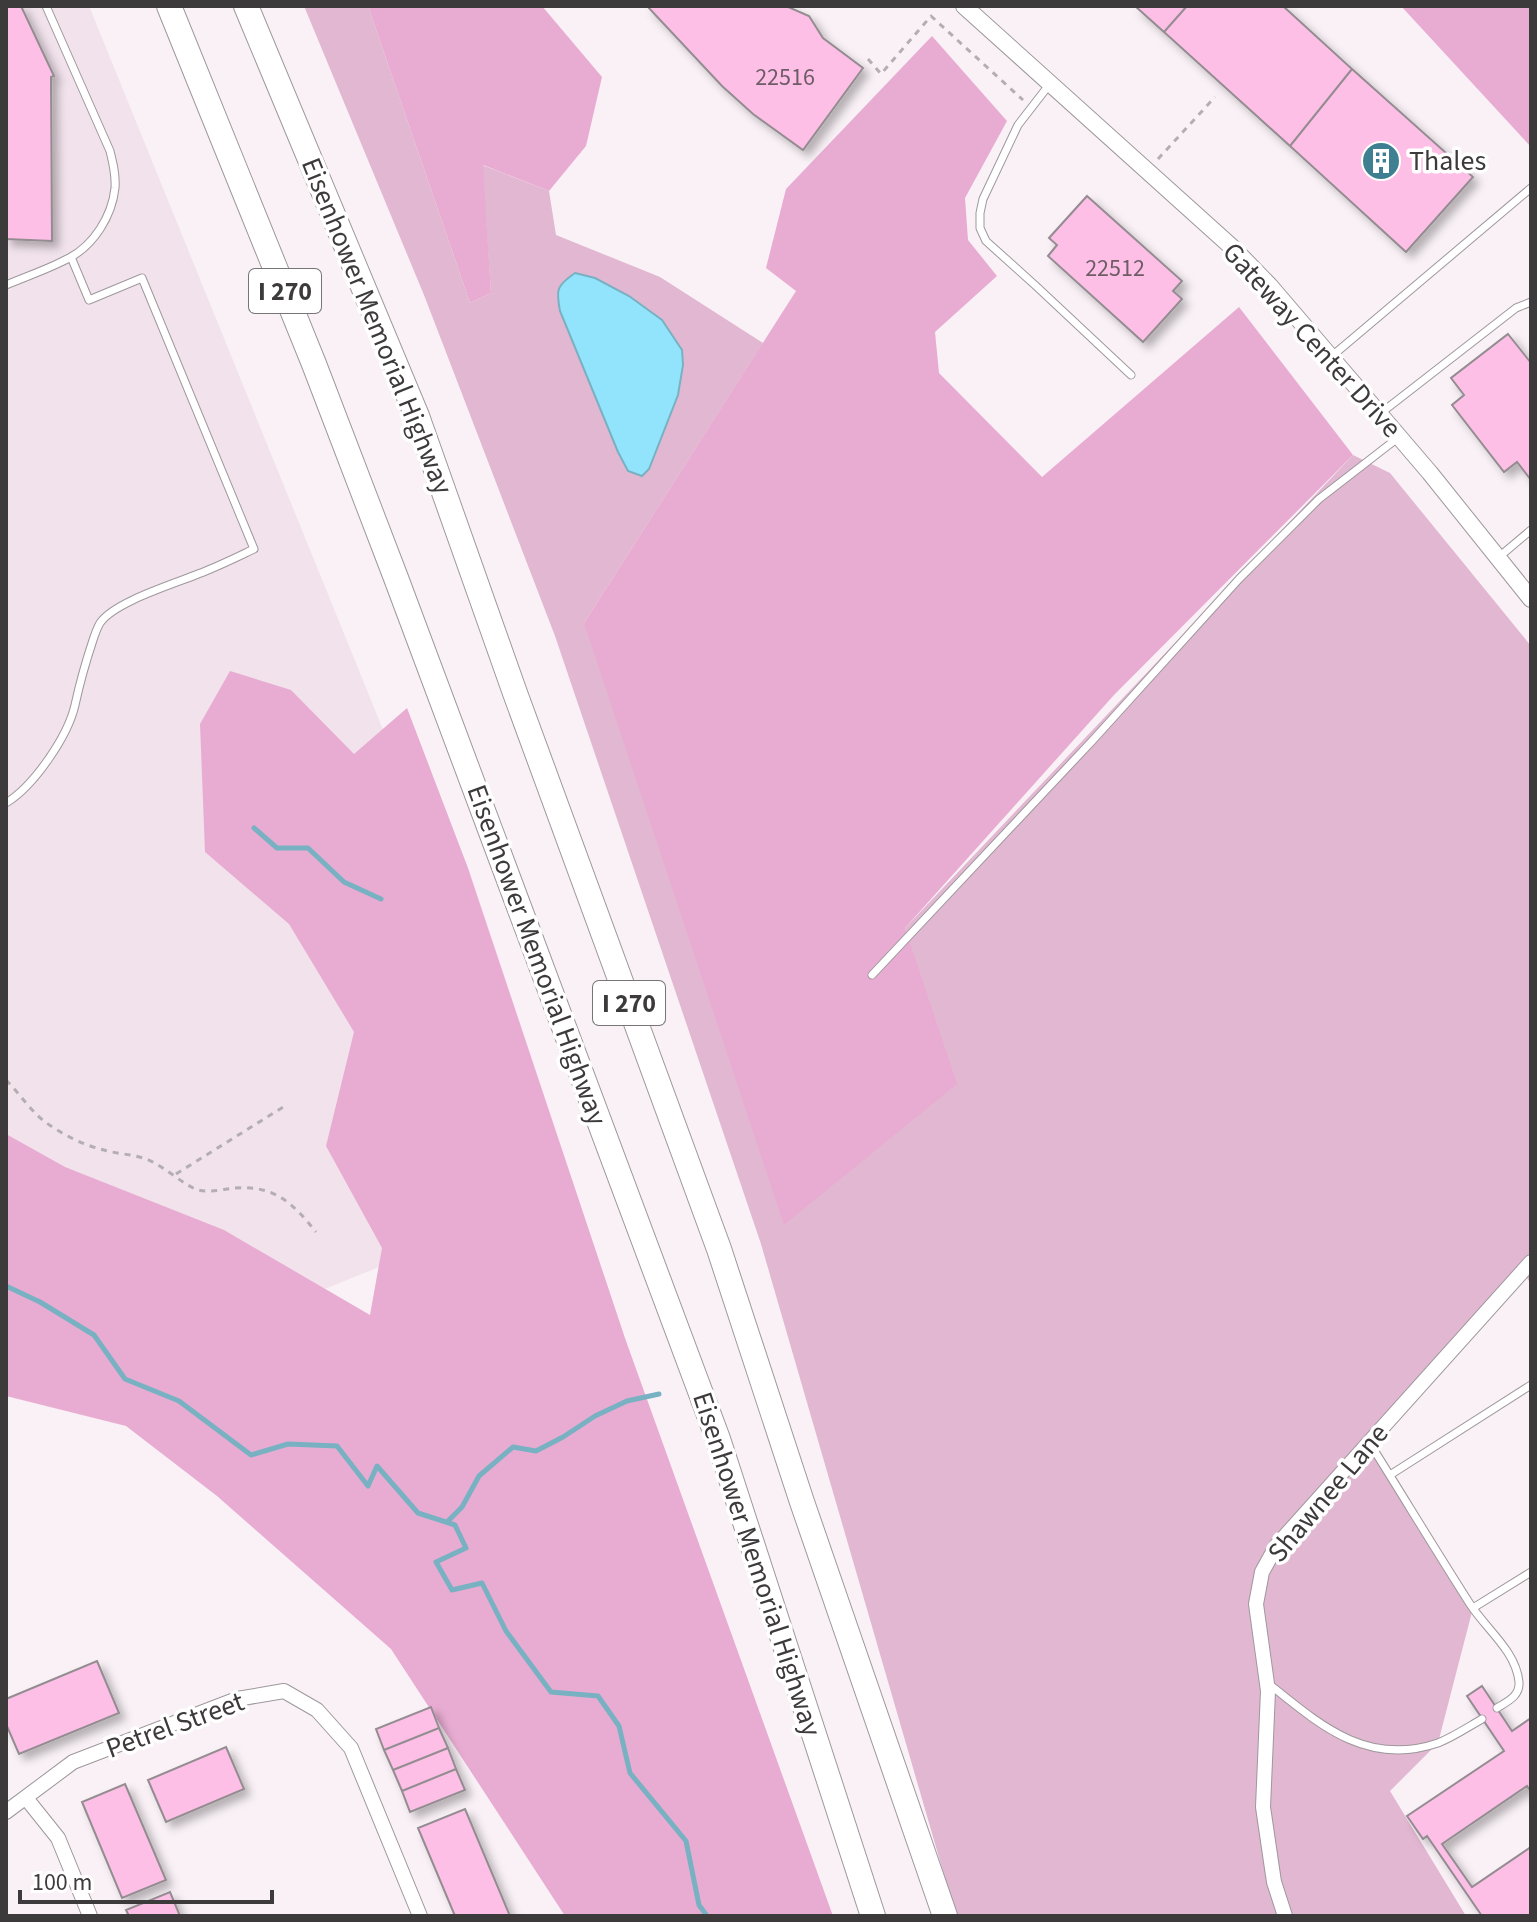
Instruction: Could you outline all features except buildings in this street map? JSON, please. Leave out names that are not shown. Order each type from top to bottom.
[{"type":"highway","name":"Eisenhower Memorial Highway","points":[[169,6],[352,464],[718,1439],[873,1916]]},
{"type":"highway","name":"Eisenhower Memorial Highway","points":[[246,6],[417,416],[719,1249],[802,1502],[945,1916]]},
{"type":"street","name":"Gateway Center Drive","points":[[964,6],[1243,258],[1270,286],[1531,599]]},
{"type":"street","name":"Shawnee Lane","points":[[1285,1916],[1274,1882],[1263,1807],[1268,1691],[1256,1604],[1262,1572],[1277,1545],[1528,1273]]},
{"type":"street","name":"Petrel Street","points":[[6,1812],[73,1762],[237,1699],[284,1691],[317,1710],[351,1748],[420,1916]]},
{"type":"street","points":[[26,1798],[58,1838],[90,1916]]},
{"type":"lane","points":[[6,285],[71,257],[88,244],[102,227],[115,187],[110,151],[46,6]]},
{"type":"lane","points":[[1051,83],[1018,125],[983,199],[980,228],[986,241],[1131,375]]},
{"type":"lane","points":[[1331,358],[1531,188]]},
{"type":"lane","points":[[6,803],[49,760],[64,734],[94,636],[107,615],[254,549],[142,278],[89,300],[71,257]]},
{"type":"lane","points":[[1379,414],[1516,308],[1531,302]]},
{"type":"lane","points":[[872,975],[1239,579],[1319,499],[1399,437]]},
{"type":"lane","points":[[1498,558],[1531,530]]},
{"type":"lane","points":[[1390,1475],[1531,1385]]},
{"type":"lane","points":[[1369,1442],[1473,1608],[1509,1654],[1519,1686],[1515,1696],[1497,1708]]},
{"type":"lane","points":[[1473,1608],[1531,1572]]},
{"type":"lane","points":[[1267,1682],[1311,1718],[1347,1739],[1377,1749],[1404,1749],[1438,1743],[1482,1719]]},
{"type":"path","points":[[868,59],[881,74],[931,16],[1031,108]]},
{"type":"path","points":[[1165,152],[1215,97]]},
{"type":"path","points":[[6,1080],[43,1120],[76,1140],[103,1150],[147,1159],[198,1190],[267,1190],[279,1195],[302,1213],[316,1232]]},
{"type":"path","points":[[175,1175],[288,1104]]},
{"type":"shaded area","points":[[6,6],[89,6],[570,1190],[265,1313],[6,1175]]},
{"type":"shaded area","points":[[304,6],[368,6],[470,303],[491,293],[482,165],[549,191],[556,235],[660,277],[763,343],[584,623],[911,948],[905,928],[1353,455],[1390,473],[1531,646],[1531,1284],[1523,1272],[1369,1442],[1473,1608],[1438,1743],[1390,1791],[1466,1916],[956,1916],[761,1244],[555,636],[424,295]]},
{"type":"shaded area","points":[[368,6],[542,6],[602,77],[586,146],[549,191],[483,165],[491,293],[470,303]]},
{"type":"shaded area","points":[[1401,6],[1531,6],[1531,147]]},
{"type":"shaded area","points":[[932,36],[1007,121],[965,198],[968,240],[997,276],[935,332],[939,373],[1042,477],[1239,307],[1353,455],[1114,695],[905,928],[957,1084],[784,1225],[584,623],[796,291],[766,268],[786,189]]},
{"type":"shaded area","points":[[230,671],[291,690],[354,754],[407,708],[468,868],[626,1341],[833,1916],[565,1916],[391,1649],[217,1496],[126,1426],[6,1396],[6,1134],[65,1167],[224,1230],[370,1315],[382,1248],[326,1146],[354,1032],[289,924],[205,852],[200,724]]},
{"type":"water","points":[[575,273],[595,278],[629,296],[662,320],[682,350],[678,395],[649,469],[642,476],[628,471],[618,452],[560,311],[559,289]]},
{"type":"waterway","points":[[254,828],[277,848],[308,848],[344,882],[381,899]]},
{"type":"waterway","points":[[6,1286],[40,1302],[94,1335],[125,1379],[179,1401],[251,1455],[288,1444],[337,1446],[368,1486],[377,1466],[418,1513],[455,1525],[466,1548],[436,1562],[452,1590],[482,1583],[506,1631],[551,1692],[598,1696],[619,1726],[630,1773],[686,1841],[699,1905],[707,1916]]},
{"type":"waterway","points":[[447,1522],[462,1507],[479,1476],[513,1447],[536,1451],[627,1401],[659,1394]]},
{"type":"place","name":"Thales","points":[[1381,161]]}]
